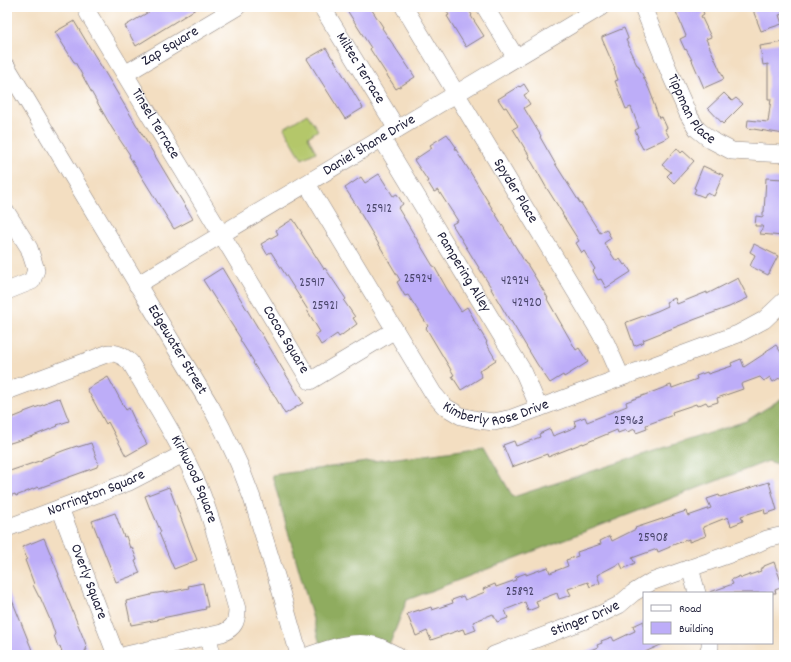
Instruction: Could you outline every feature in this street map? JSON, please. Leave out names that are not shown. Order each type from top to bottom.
[{"type":"street","name":"Zap Square","points":[[125,74],[237,7]]},
{"type":"street","name":"Miltec Terrace","points":[[322,7],[398,130]]},
{"type":"street","name":"Spyder Place","points":[[404,7],[599,330],[621,377]]},
{"type":"street","points":[[485,7],[516,58]]},
{"type":"street","name":"Daniel Shane Drive","points":[[138,286],[222,234],[602,7]]},
{"type":"street","name":"Tippman Place","points":[[643,7],[688,114],[697,128],[711,140],[732,151],[784,154]]},
{"type":"street","name":"Tinsel Terrace","points":[[87,10],[222,234]]},
{"type":"street","name":"Edgewater Street","points":[[7,67],[211,407],[223,430],[239,464],[252,498],[299,655]]},
{"type":"street","name":"Pampering Alley","points":[[382,139],[524,373],[540,408]]},
{"type":"street","name":"Kimberly Rose Drive","points":[[307,184],[433,393],[444,406],[461,416],[494,422],[512,418],[738,334],[764,320],[784,301]]},
{"type":"street","points":[[7,213],[29,248],[36,270],[32,281],[7,291]]},
{"type":"street","name":"Cocoa Square","points":[[222,234],[310,381],[395,330]]},
{"type":"street","name":"Kirkwood Square","points":[[7,391],[109,353],[117,353],[130,362],[174,437],[199,488],[212,523],[237,609],[237,617],[234,625],[222,633],[126,655]]},
{"type":"street","name":"Norrington Square","points":[[7,528],[129,482],[183,454]]},
{"type":"street","name":"Overly Square","points":[[60,508],[116,655]]},
{"type":"street","name":"Stinger Drive","points":[[494,655],[601,614],[619,604],[651,582],[747,548],[767,539],[784,535]]},
{"type":"street","points":[[690,568],[697,592]]},
{"type":"street","points":[[208,636],[212,655]]},
{"type":"street","points":[[310,655],[332,647],[359,644],[374,645],[397,655]]},
{"type":"street","points":[[707,655],[710,644]]},
{"type":"green space","points":[[307,114],[318,130],[308,137],[316,152],[302,159],[284,128]]},
{"type":"green space","points":[[784,397],[784,466],[768,461],[407,600],[387,651],[322,651],[272,475],[484,446],[513,497],[746,421]]},
{"type":"building","points":[[157,7],[199,7],[136,46],[125,26]]},
{"type":"building","points":[[345,7],[370,7],[383,27],[382,28],[415,77],[396,89]]},
{"type":"building","points":[[444,7],[467,7],[484,36],[466,47],[447,16],[449,15]]},
{"type":"building","points":[[674,7],[701,7],[704,14],[701,16],[711,37],[706,39],[724,79],[704,88],[691,58],[680,39],[686,36]]},
{"type":"building","points":[[765,7],[780,7],[783,14],[779,15],[782,24],[761,31],[754,11]]},
{"type":"building","points":[[74,21],[193,219],[174,229],[129,156],[130,155],[112,128],[75,62],[55,32]]},
{"type":"building","points":[[624,28],[628,38],[626,40],[630,48],[629,49],[649,89],[659,118],[662,117],[667,128],[665,129],[669,137],[643,149],[637,138],[638,137],[635,130],[639,128],[631,107],[626,109],[615,81],[618,80],[615,69],[602,39],[602,37]]},
{"type":"building","points":[[784,42],[784,134],[747,128],[748,120],[768,122],[771,99],[768,99],[768,64],[763,65],[760,46]]},
{"type":"building","points":[[326,48],[363,108],[345,119],[307,59]]},
{"type":"building","points":[[524,84],[529,92],[524,95],[530,104],[524,108],[541,136],[540,137],[556,165],[600,233],[606,229],[611,238],[604,243],[616,261],[620,259],[624,265],[626,264],[631,272],[606,288],[601,279],[598,280],[593,271],[595,269],[584,251],[582,253],[576,243],[579,241],[513,129],[518,126],[506,107],[504,108],[498,99]]},
{"type":"building","points":[[724,93],[732,101],[736,98],[743,104],[723,124],[708,108]]},
{"type":"building","points":[[447,134],[548,298],[547,299],[576,350],[579,348],[588,362],[564,377],[563,375],[550,383],[510,321],[452,224],[458,221],[438,190],[434,192],[414,160],[432,148],[430,145]]},
{"type":"building","points":[[677,148],[681,153],[683,151],[694,161],[674,183],[667,176],[671,172],[662,165]]},
{"type":"building","points":[[703,166],[723,175],[714,196],[706,193],[704,197],[694,193],[696,189],[694,188]]},
{"type":"building","points":[[379,174],[393,196],[397,194],[403,204],[398,208],[461,311],[467,307],[496,360],[479,371],[482,377],[461,390],[452,376],[454,375],[426,328],[428,326],[408,295],[405,296],[397,282],[400,280],[345,188],[361,177],[365,183]]},
{"type":"building","points":[[766,178],[784,179],[783,236],[760,234],[763,226],[755,226],[756,216],[763,217]]},
{"type":"building","points":[[293,219],[324,269],[325,268],[346,299],[344,301],[355,317],[353,318],[357,324],[339,337],[337,334],[321,345],[315,335],[320,332],[308,310],[271,252],[267,254],[261,244],[278,234],[276,230]]},
{"type":"building","points":[[754,244],[778,256],[768,275],[750,266],[755,255],[750,252]]},
{"type":"building","points":[[222,268],[303,403],[285,414],[253,363],[254,362],[240,340],[241,339],[203,280]]},
{"type":"building","points":[[738,278],[748,298],[729,307],[643,340],[644,342],[634,346],[626,323],[627,322],[668,306],[666,302],[675,298],[677,304],[707,292],[707,294]]},
{"type":"building","points":[[776,345],[784,357],[784,375],[773,382],[770,377],[764,381],[760,377],[741,384],[743,389],[717,398],[718,402],[708,405],[706,402],[697,406],[696,404],[672,412],[673,415],[646,425],[647,429],[636,433],[635,429],[618,433],[617,430],[548,457],[547,454],[512,467],[503,445],[514,441],[516,446],[540,437],[539,434],[550,429],[553,436],[576,427],[574,421],[585,417],[587,422],[627,406],[626,402],[671,385],[672,388],[697,379],[696,376],[707,372],[708,374],[732,366],[731,363],[741,359],[744,367]]},
{"type":"building","points":[[108,377],[126,410],[129,408],[134,421],[147,444],[126,456],[108,422],[106,424],[87,389]]},
{"type":"building","points":[[60,398],[69,421],[33,436],[7,444],[7,420]]},
{"type":"building","points":[[91,443],[99,465],[97,467],[16,496],[15,494],[7,497],[7,472],[65,450]]},
{"type":"building","points":[[769,482],[777,510],[765,514],[764,509],[741,516],[743,521],[731,526],[728,517],[703,527],[706,536],[689,542],[689,539],[658,552],[657,549],[632,558],[635,563],[623,569],[620,563],[597,575],[600,583],[590,587],[588,582],[568,589],[571,595],[559,599],[557,593],[536,601],[538,607],[528,611],[525,602],[505,610],[508,618],[497,622],[493,614],[473,622],[476,630],[465,634],[463,629],[431,640],[427,631],[416,636],[407,614],[431,607],[432,610],[453,603],[452,600],[463,596],[465,600],[485,592],[483,589],[495,584],[496,587],[516,580],[515,577],[526,573],[526,575],[548,567],[550,573],[568,566],[566,560],[578,556],[577,552],[601,544],[600,541],[610,536],[612,541],[636,529],[635,528],[686,511],[688,516],[711,508],[707,499],[719,495],[720,497]]},
{"type":"building","points":[[169,487],[197,560],[174,569],[159,533],[161,532],[145,496]]},
{"type":"building","points":[[115,513],[124,537],[126,536],[130,548],[132,547],[137,560],[135,561],[140,573],[116,582],[92,521]]},
{"type":"building","points":[[44,538],[87,647],[87,650],[85,650],[87,655],[63,655],[60,646],[58,647],[51,622],[33,585],[34,584],[25,560],[27,559],[22,547]]},
{"type":"building","points":[[774,562],[783,587],[775,590],[776,593],[710,592],[733,584],[731,580],[740,576],[741,578],[761,571],[760,569]]},
{"type":"building","points":[[203,583],[208,607],[205,607],[206,609],[131,625],[126,601],[151,594],[189,588],[188,586]]},
{"type":"building","points":[[8,590],[34,655],[7,655]]},
{"type":"building","points":[[643,621],[643,644],[663,644],[645,652],[647,655],[578,655],[598,647],[597,645],[602,643],[601,641],[612,637],[614,641],[635,631],[633,626]]}]
